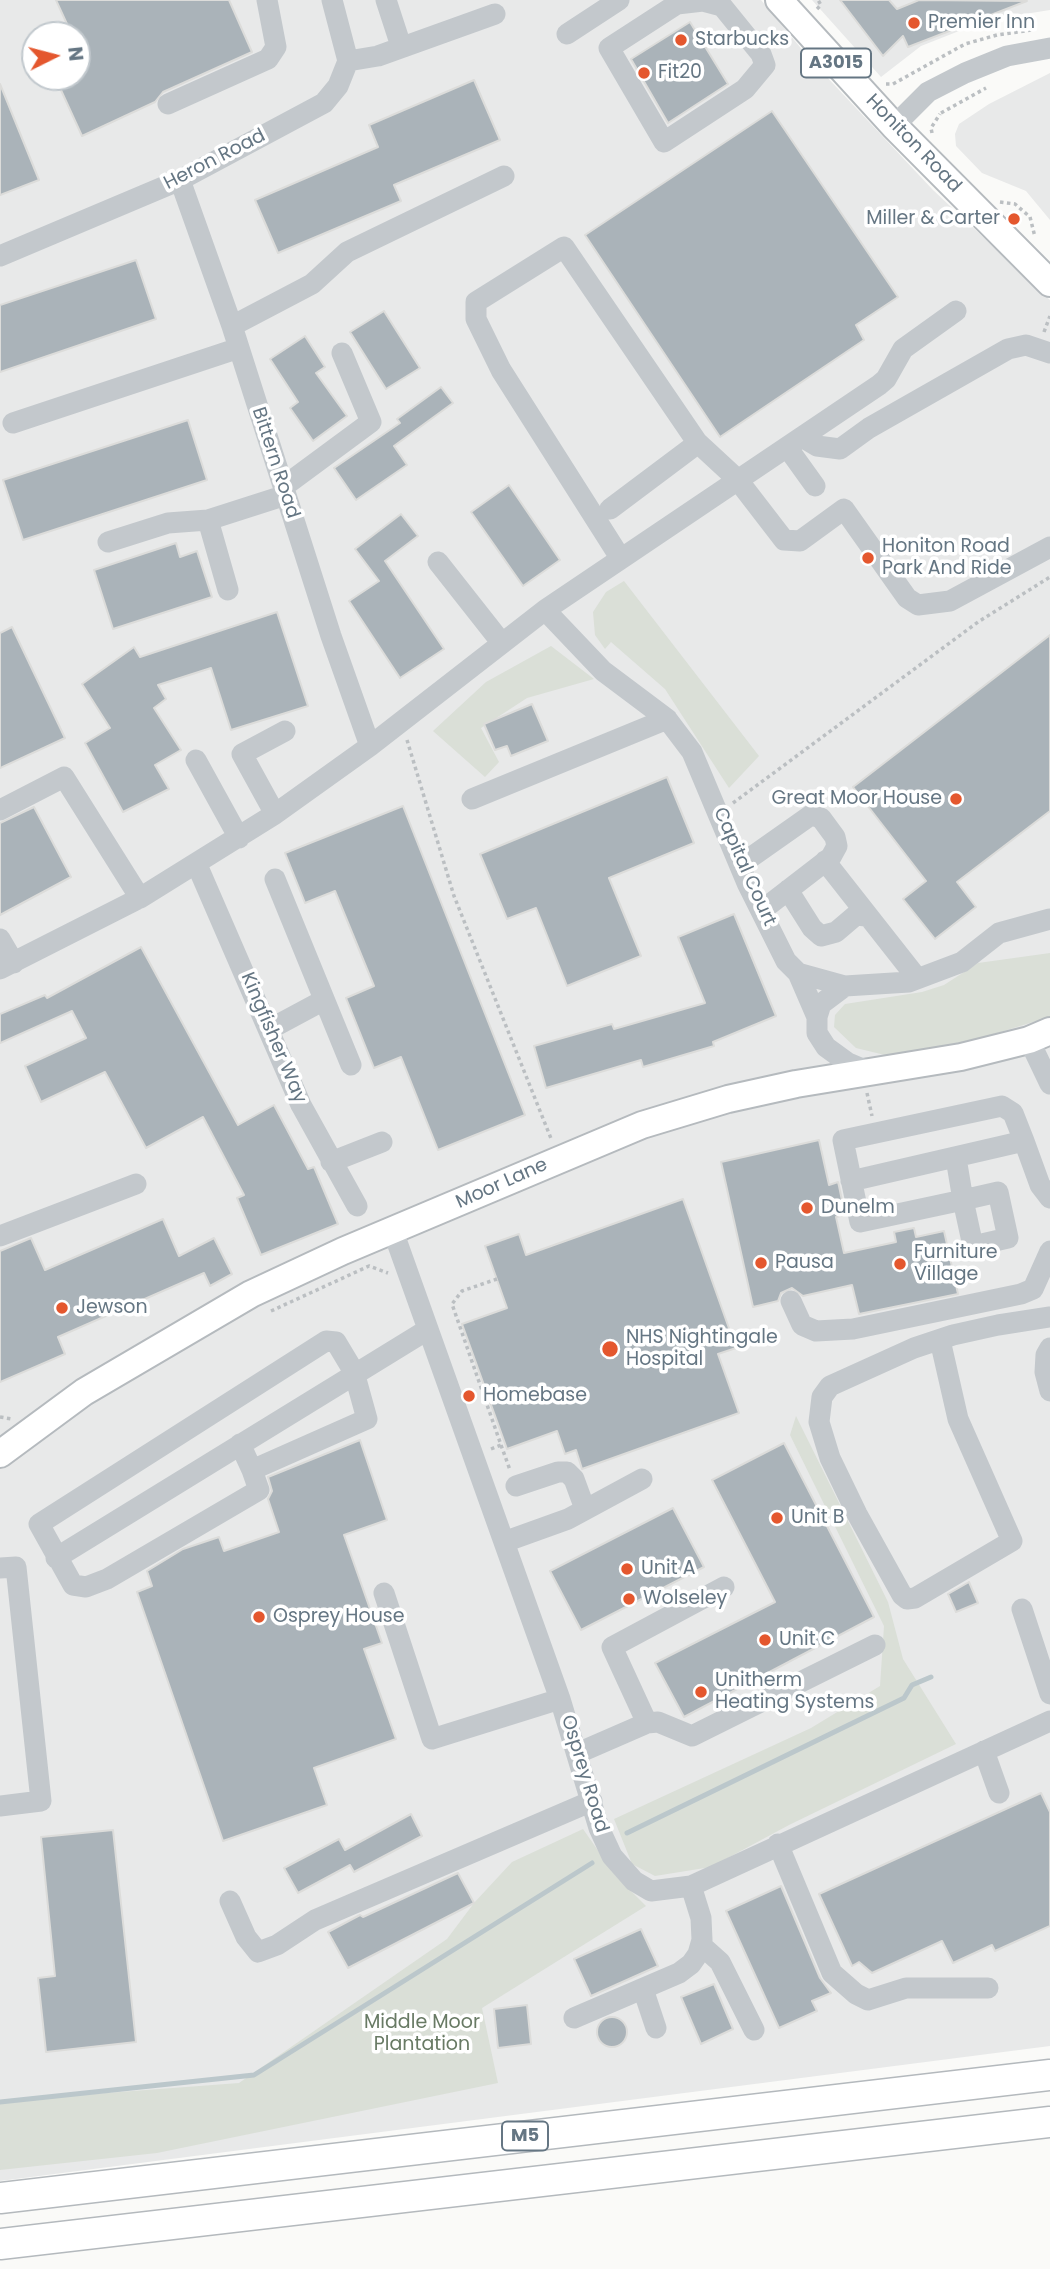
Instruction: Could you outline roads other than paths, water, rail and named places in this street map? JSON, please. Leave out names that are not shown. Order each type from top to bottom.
[{"type":"highway","name":"M5","points":[[0,2198],[1050,2075]]},
{"type":"highway","points":[[0,2244],[1050,2122]]},
{"type":"main road","name":"Honiton Road","points":[[779,0],[894,126],[1050,283]]},
{"type":"main road","name":"Moor Lane","points":[[0,1454],[84,1392],[183,1332],[310,1266],[642,1125],[729,1099],[867,1082],[1039,1035]]},
{"type":"street","points":[[168,104],[268,59],[276,47],[267,0]]},
{"type":"street","points":[[332,0],[348,61],[378,56],[495,14]]},
{"type":"street","points":[[386,0],[401,46]]},
{"type":"street","points":[[716,2],[761,54],[765,65],[745,89],[663,142],[609,48],[677,4],[716,2]]},
{"type":"street","points":[[567,34],[607,3]]},
{"type":"street","points":[[894,126],[928,92],[965,73],[1007,55],[1050,48]]},
{"type":"street","name":"Heron Road","points":[[0,256],[180,180],[324,103],[338,86],[348,61]]},
{"type":"street","points":[[232,326],[312,284],[347,253],[504,176]]},
{"type":"street","name":"Bittern Road","points":[[180,180],[232,326],[284,491],[370,746]]},
{"type":"street","points":[[621,559],[501,370],[476,319],[476,302],[564,247],[698,443],[737,480],[784,540],[800,541],[844,509],[907,598],[918,605],[950,601],[1050,547]]},
{"type":"street","points":[[0,939],[7,966],[140,898],[239,838],[370,746],[545,610],[886,379],[903,349],[957,311]]},
{"type":"street","points":[[794,442],[840,449],[869,428],[1008,349],[1026,345],[1050,353]]},
{"type":"street","points":[[13,423],[239,348]]},
{"type":"street","points":[[108,542],[168,523],[208,520],[284,491],[371,422],[342,353]]},
{"type":"street","points":[[794,442],[816,486]]},
{"type":"street","points":[[610,509],[698,443]]},
{"type":"street","points":[[208,520],[228,590]]},
{"type":"street","points":[[438,562],[501,642]]},
{"type":"street","name":"Capital Court","points":[[545,610],[603,671],[667,719],[692,752],[761,911],[786,961],[798,974],[817,1017],[817,1033],[826,1047],[848,1063],[867,1082]]},
{"type":"street","points":[[472,799],[667,719]]},
{"type":"street","points":[[275,814],[242,754],[285,730]]},
{"type":"street","points":[[196,760],[239,838]]},
{"type":"street","points":[[0,810],[64,777],[140,898]]},
{"type":"street","points":[[740,865],[811,815],[821,818],[835,837],[835,852],[761,911]]},
{"type":"street","points":[[825,861],[917,978]]},
{"type":"street","name":"Kingfisher Way","points":[[197,865],[301,1105],[357,1206]]},
{"type":"street","points":[[275,879],[351,1065]]},
{"type":"street","points":[[788,890],[812,928],[821,936],[836,932],[856,915],[866,916]]},
{"type":"street","points":[[798,974],[845,986],[884,984],[917,978],[962,962],[999,933],[1050,919]]},
{"type":"street","points":[[817,1017],[821,1004],[845,986]]},
{"type":"street","points":[[270,1029],[324,1000]]},
{"type":"street","points":[[1039,1035],[1050,1084]]},
{"type":"street","points":[[956,1158],[963,1200],[860,1223],[843,1140],[1002,1106],[1013,1113],[1040,1185],[1050,1198]]},
{"type":"street","points":[[850,1181],[1024,1141]]},
{"type":"street","points":[[331,1162],[382,1142]]},
{"type":"street","points":[[0,1236],[136,1184]]},
{"type":"street","name":"Osprey Road","points":[[393,1231],[561,1699],[612,1856],[634,1881],[651,1891],[691,1886],[1050,1721]]},
{"type":"street","points":[[791,1301],[802,1325],[816,1331],[853,1329],[1021,1294],[1033,1289],[1040,1279],[1050,1251]]},
{"type":"street","points":[[940,1339],[958,1419],[1012,1541],[915,1598],[907,1599],[902,1595],[857,1514],[830,1458],[819,1422],[822,1397],[830,1386],[914,1348],[940,1339],[998,1325],[1050,1317]]},
{"type":"street","points":[[57,1558],[354,1372],[427,1330]]},
{"type":"street","points":[[240,1444],[258,1490],[107,1579],[86,1587],[73,1585],[38,1524],[326,1341],[336,1342],[354,1372],[367,1419],[251,1470]]},
{"type":"street","points":[[1050,1348],[1046,1355],[1045,1372],[1050,1391]]},
{"type":"street","points":[[516,1486],[558,1472],[567,1472],[574,1479],[586,1510]]},
{"type":"street","points":[[504,1542],[586,1510],[642,1479]]},
{"type":"street","points":[[0,1568],[16,1567],[41,1801],[0,1806]]},
{"type":"street","points":[[647,1723],[612,1647],[724,1587]]},
{"type":"street","points":[[384,1593],[432,1739],[561,1699]]},
{"type":"street","points":[[1022,1609],[1050,1694]]},
{"type":"street","points":[[579,1753],[647,1723],[657,1722],[692,1736],[875,1645]]},
{"type":"street","points":[[984,1751],[999,1793]]},
{"type":"street","points":[[230,1901],[246,1937],[258,1952],[277,1944],[314,1920],[592,1801]]},
{"type":"street","points":[[778,1844],[832,1973],[856,1994],[868,2000],[906,1988],[988,1988]]},
{"type":"street","points":[[574,2018],[643,1989],[691,1964],[701,1945],[701,1918],[691,1886]]},
{"type":"street","points":[[701,1945],[720,1962],[754,2030]]},
{"type":"street","points":[[643,1989],[656,2028]]},
{"type":"waterway","points":[[627,1833],[904,1698],[912,1685],[931,1677]]},
{"type":"waterway","points":[[0,2102],[254,2075],[592,1863]]},
{"type":"place","name":"Premier Inn","points":[[914,23]]},
{"type":"place","name":"Starbucks","points":[[681,40]]},
{"type":"place","name":"Fit20","points":[[644,73]]},
{"type":"place","name":"Miller & Carter","points":[[1014,219]]},
{"type":"place","name":"Honiton Road Park And Ride","points":[[868,558]]},
{"type":"place","name":"Great Moor House","points":[[956,799]]},
{"type":"place","name":"Dunelm","points":[[807,1208]]},
{"type":"place","name":"Pausa","points":[[761,1263]]},
{"type":"place","name":"Furniture Village","points":[[900,1264]]},
{"type":"place","name":"Jewson","points":[[62,1308]]},
{"type":"place","name":"NHS Nightingale Hospital","points":[[610,1349]]},
{"type":"place","name":"Homebase","points":[[469,1396]]},
{"type":"place","name":"Unit B","points":[[777,1518]]},
{"type":"place","name":"Unit A","points":[[627,1569]]},
{"type":"place","name":"Wolseley","points":[[629,1599]]},
{"type":"place","name":"Osprey House","points":[[259,1617]]},
{"type":"place","name":"Unit C","points":[[765,1640]]},
{"type":"place","name":"Unitherm Heating Systems","points":[[701,1692]]},
{"type":"park label","name":"Middle Moor Plantation","points":[[422,2034]]}]
